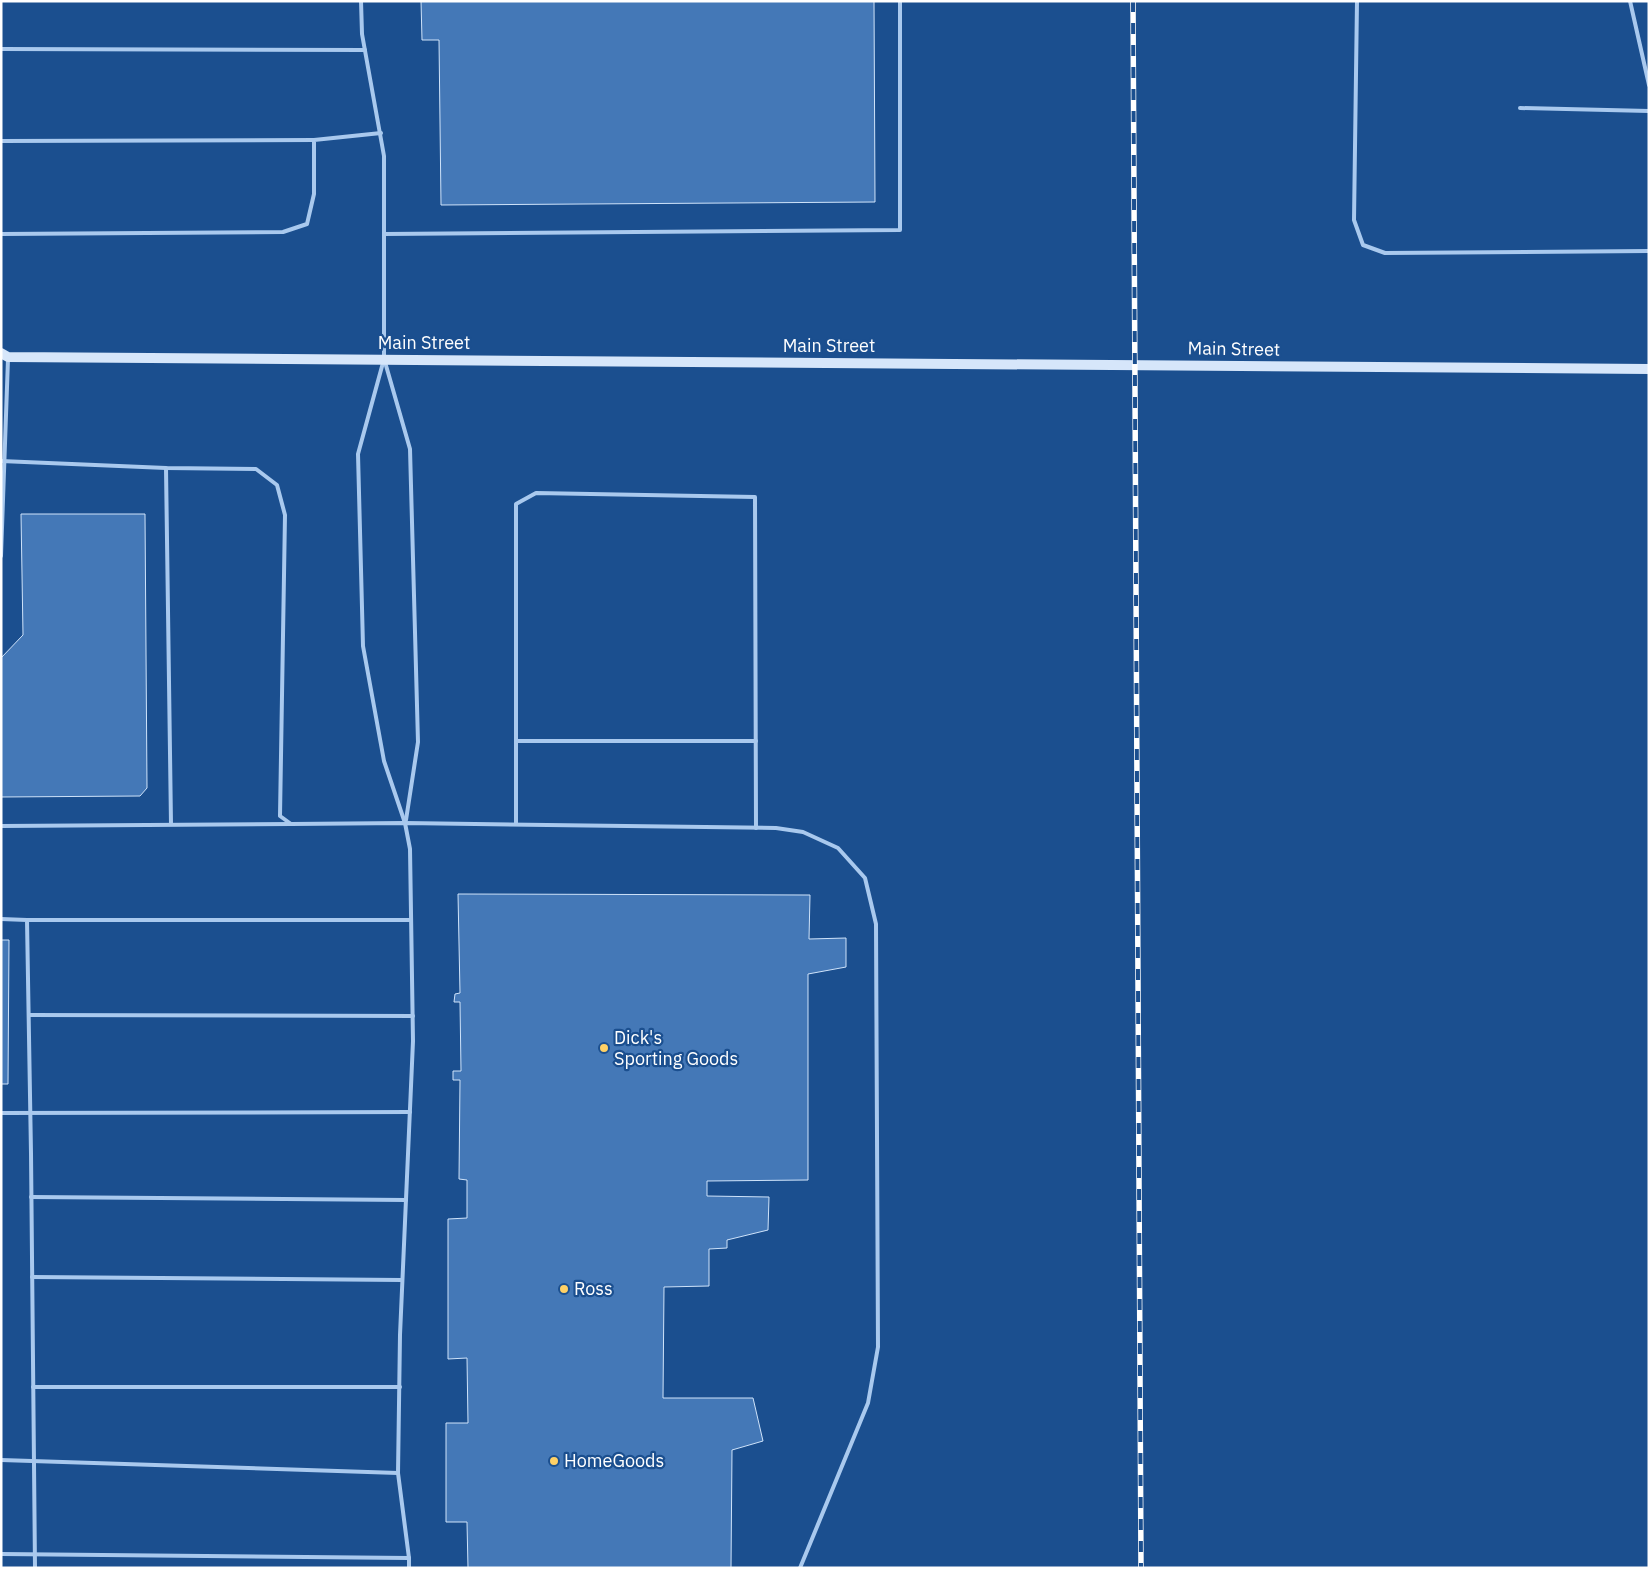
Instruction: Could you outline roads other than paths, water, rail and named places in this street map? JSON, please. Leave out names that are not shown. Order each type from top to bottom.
[{"type":"street","name":"Main Street","points":[[4,358],[384,359],[1649,369]]},
{"type":"lane","points":[[361,1],[362,34],[384,156],[384,359],[358,454],[363,646],[384,761],[405,823],[410,849],[413,1041],[402,1280],[398,1473],[409,1568]]},
{"type":"lane","points":[[384,234],[900,230],[900,1]]},
{"type":"lane","points":[[1357,1],[1354,220],[1363,245],[1386,253],[1649,251]]},
{"type":"lane","points":[[1630,1],[1649,85]]},
{"type":"lane","points":[[1,49],[365,50]]},
{"type":"lane","points":[[1520,108],[1649,110]]},
{"type":"lane","points":[[1,141],[314,140],[380,133]]},
{"type":"lane","points":[[1,234],[283,232],[307,224],[314,194],[314,140]]},
{"type":"lane","points":[[1,556],[4,358]]},
{"type":"lane","points":[[384,359],[410,449],[418,742],[405,823]]},
{"type":"lane","points":[[3,461],[166,468],[256,469],[277,485],[285,515],[280,816],[291,824]]},
{"type":"lane","points":[[166,468],[171,824]]},
{"type":"lane","points":[[516,824],[516,504],[536,492],[755,497],[756,828]]},
{"type":"lane","points":[[516,741],[756,741]]},
{"type":"lane","points":[[1,826],[405,823],[776,828],[803,832],[838,848],[865,878],[876,924],[878,1347],[868,1403],[800,1568]]},
{"type":"lane","points":[[1,919],[411,920]]},
{"type":"lane","points":[[27,920],[32,1197],[34,1568]]},
{"type":"lane","points":[[29,1015],[413,1016]]},
{"type":"lane","points":[[1,1113],[410,1112]]},
{"type":"lane","points":[[32,1197],[406,1200]]},
{"type":"lane","points":[[32,1277],[402,1280]]},
{"type":"lane","points":[[33,1387],[400,1387]]},
{"type":"lane","points":[[1,1460],[398,1473]]},
{"type":"lane","points":[[1,1554],[409,1558]]},
{"type":"railway","points":[[1133,1],[1141,1568]]},
{"type":"place","name":"Dick's Sporting Goods","points":[[604,1048]]},
{"type":"place","name":"Ross","points":[[564,1289]]},
{"type":"place","name":"HomeGoods","points":[[554,1461]]}]
